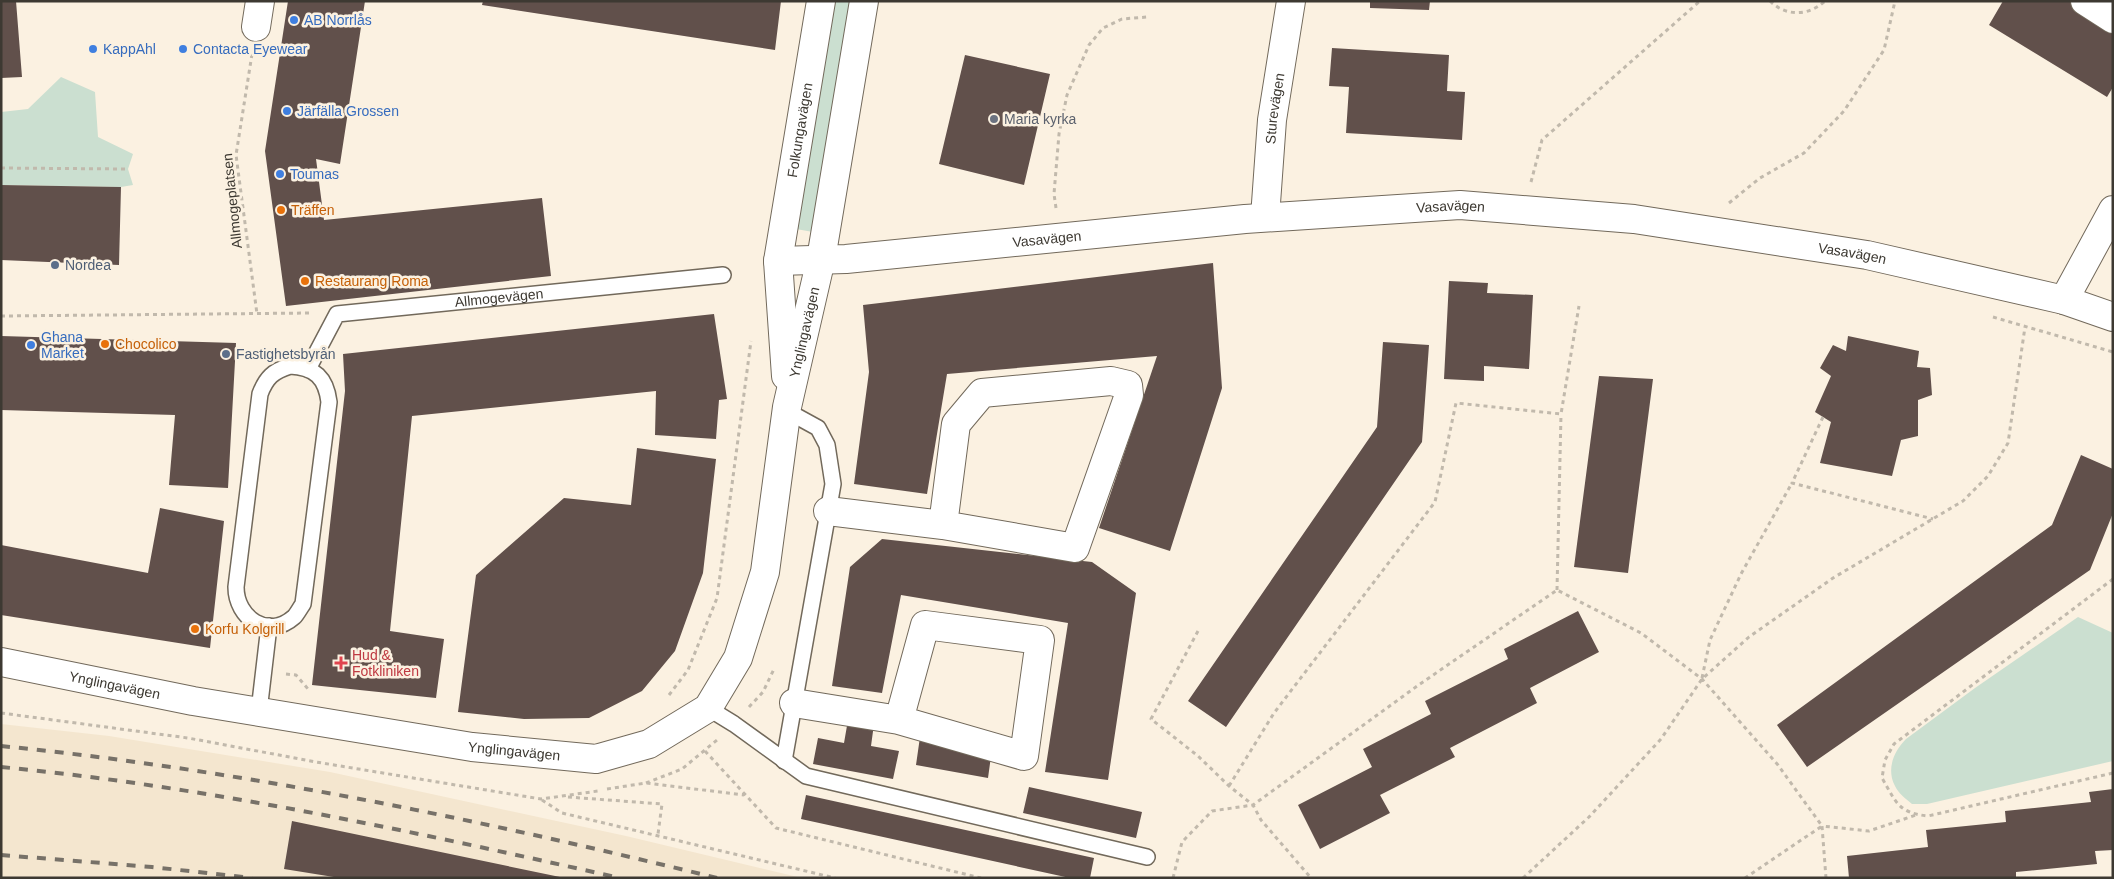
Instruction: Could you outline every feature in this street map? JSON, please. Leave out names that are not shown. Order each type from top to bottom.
[{"type":"street","name":"Folkungavägen","points":[[778,261],[821,1]]},
{"type":"street","points":[[821,259],[864,1]]},
{"type":"street","name":"Sturevägen","points":[[1265,217],[1272,120],[1291,1]]},
{"type":"street","points":[[2085,1],[2113,19]]},
{"type":"street","name":"Vasavägen","points":[[778,261],[846,259],[1265,217],[1460,205],[1634,219],[1868,255],[2064,300],[2113,317]]},
{"type":"street","points":[[2064,300],[2113,210]]},
{"type":"street","name":"Ynglingavägen","points":[[1,662],[193,701],[472,747],[596,759],[650,744],[708,708],[738,658],[765,572],[787,409],[821,259]]},
{"type":"street","name":"Ynglingavägen","points":[[778,261],[787,409]]},
{"type":"street","points":[[828,511],[942,525],[1075,548],[1129,395],[1128,385],[1111,381],[982,393],[956,424],[942,525]]},
{"type":"street","points":[[794,704],[899,720],[1024,756],[1040,640],[925,625],[899,720]]},
{"type":"lane","name":"Allmogevägen","points":[[337,314],[723,275]]},
{"type":"lane","points":[[308,369],[337,314]]},
{"type":"lane","points":[[302,366],[315,372],[324,381],[330,402],[303,604],[294,617],[283,624],[269,626],[260,625],[250,620],[241,611],[236,597],[260,394],[264,383],[278,369],[302,366]]},
{"type":"lane","points":[[784,761],[833,484],[827,445],[818,428],[787,409]]},
{"type":"lane","points":[[259,711],[269,626]]},
{"type":"lane","points":[[708,708],[734,724],[806,776],[1147,857]]},
{"type":"path","points":[[1530,186],[1542,140],[1700,1]]},
{"type":"path","points":[[1770,1],[1783,10],[1794,13],[1807,12],[1819,7],[1826,1]]},
{"type":"path","points":[[1726,205],[1760,178],[1804,154],[1844,111],[1884,50],[1895,1]]},
{"type":"path","name":"Allmogeplatsen","points":[[256,314],[236,155],[258,14]]},
{"type":"path","points":[[1058,216],[1054,194],[1059,134],[1067,95],[1089,45],[1102,28],[1122,19],[1147,18]]},
{"type":"path","points":[[1,168],[128,169]]},
{"type":"path","points":[[1523,878],[1588,817],[1661,739],[1702,679],[1749,637],[1834,578],[1963,501],[1988,476],[2008,443],[2025,326],[2032,293]]},
{"type":"path","points":[[1557,590],[1561,414],[1579,306]]},
{"type":"path","points":[[1,316],[337,314]]},
{"type":"path","points":[[1988,316],[2113,352]]},
{"type":"path","points":[[663,702],[688,670],[717,598],[752,333]]},
{"type":"path","points":[[1229,786],[1274,713],[1435,502],[1456,402],[1561,414]]},
{"type":"path","points":[[1702,679],[1710,640],[1741,574],[1792,484],[1823,417]]},
{"type":"path","points":[[1792,484],[1934,519]]},
{"type":"path","points":[[2113,579],[1894,744],[1885,760],[1882,778],[1901,808],[1917,815],[1928,816],[2113,773]]},
{"type":"path","points":[[1557,590],[1641,633],[1702,679],[1778,765],[1822,826],[1826,878]]},
{"type":"path","points":[[1173,878],[1182,842],[1212,810],[1253,805],[1420,684],[1557,590]]},
{"type":"path","points":[[1198,632],[1151,719],[1198,756],[1229,786],[1253,805],[1261,820],[1311,878]]},
{"type":"path","points":[[265,671],[296,675],[314,696]]},
{"type":"path","points":[[188,738],[193,701]]},
{"type":"path","points":[[1,713],[188,738],[316,762],[541,799],[646,783],[744,795]]},
{"type":"path","points":[[705,751],[776,828],[980,878]]},
{"type":"path","points":[[563,796],[662,804],[658,834]]},
{"type":"path","points":[[541,799],[562,813],[658,834],[835,878]]},
{"type":"path","points":[[1745,878],[1822,826],[1869,831],[1917,815]]},
{"type":"shaded area","points":[[1,724],[109,736],[330,772],[626,836],[802,878],[1,878]]},
{"type":"green space","points":[[832,1],[850,1],[813,232],[796,229]]},
{"type":"green space","points":[[61,77],[95,92],[98,137],[133,154],[128,169],[133,185],[121,187],[1,185],[1,112],[28,109]]},
{"type":"green space","points":[[2078,617],[2113,633],[2113,761],[1927,804],[1912,804],[1902,796],[1892,780],[1891,767],[1898,749],[1906,739],[1975,688]]},
{"type":"building","points":[[1,1],[16,1],[22,77],[1,78]]},
{"type":"building","points":[[288,1],[365,1],[340,164],[316,159],[324,220],[542,198],[551,276],[286,306],[265,151]]},
{"type":"building","points":[[483,1],[781,1],[775,50],[482,5]]},
{"type":"building","points":[[1370,1],[1430,1],[1429,10],[1370,8]]},
{"type":"building","points":[[2003,1],[2071,1],[2113,27],[2113,87],[2107,97],[1989,25]]},
{"type":"building","points":[[1332,48],[1449,55],[1447,91],[1465,92],[1462,140],[1346,133],[1349,87],[1329,86]]},
{"type":"building","name":"Maria kyrka","points":[[965,55],[1050,74],[1024,185],[939,164]]},
{"type":"building","points":[[1,185],[121,187],[119,265],[1,260]]},
{"type":"building","points":[[1213,263],[1222,388],[1170,551],[1099,528],[1157,356],[947,374],[927,494],[854,484],[869,372],[863,305]]},
{"type":"building","points":[[1449,281],[1488,283],[1487,293],[1533,295],[1529,369],[1484,366],[1484,381],[1444,379]]},
{"type":"building","points":[[714,314],[727,399],[719,400],[716,439],[655,435],[656,391],[412,416],[390,631],[444,639],[436,698],[312,685],[345,391],[343,354]]},
{"type":"building","points":[[1,336],[236,343],[228,488],[169,485],[175,415],[1,410]]},
{"type":"building","points":[[1848,336],[1919,351],[1917,367],[1930,368],[1932,395],[1918,400],[1918,436],[1901,440],[1892,476],[1820,463],[1831,422],[1815,412],[1831,376],[1820,368],[1833,345],[1846,351]]},
{"type":"building","points":[[1383,342],[1429,345],[1422,442],[1226,727],[1188,701],[1377,427]]},
{"type":"building","points":[[1599,376],[1653,379],[1628,573],[1574,567]]},
{"type":"building","points":[[637,448],[716,459],[703,573],[675,651],[642,691],[589,718],[524,719],[458,712],[476,575],[564,498],[631,505]]},
{"type":"building","points":[[2081,455],[2113,469],[2113,513],[2090,570],[1807,767],[1777,725],[2052,525]]},
{"type":"building","points":[[160,508],[224,521],[210,648],[1,615],[1,545],[148,573]]},
{"type":"building","points":[[882,539],[1092,562],[1136,593],[1108,780],[1045,772],[1068,623],[901,595],[882,693],[832,686],[850,567]]},
{"type":"building","points":[[1578,611],[1599,652],[1530,688],[1537,703],[1450,748],[1455,757],[1380,795],[1390,813],[1320,849],[1298,805],[1372,767],[1363,749],[1431,714],[1425,701],[1508,659],[1504,649]]},
{"type":"building","points":[[848,720],[874,724],[871,746],[899,751],[893,779],[813,764],[818,738],[844,743]]},
{"type":"building","points":[[920,737],[992,749],[988,778],[916,765]]},
{"type":"building","points":[[1029,787],[1142,812],[1136,838],[1023,813]]},
{"type":"building","points":[[2113,789],[2113,850],[2095,851],[2097,864],[2016,872],[2016,878],[1849,878],[1847,856],[1928,847],[1926,830],[2006,822],[2005,811],[2091,802],[2089,792]]},
{"type":"building","points":[[806,795],[1094,858],[1090,878],[1070,878],[801,819]]},
{"type":"building","points":[[292,821],[560,878],[340,878],[284,869]]},
{"type":"railway","points":[[1,746],[182,769],[361,799],[540,836],[717,878]]},
{"type":"railway","points":[[1,767],[157,786],[235,799],[389,828],[620,878]]},
{"type":"railway","points":[[1,855],[152,867],[252,878]]},
{"type":"place","name":"AB Norrlås","points":[[294,20]]},
{"type":"place","name":"KappAhl","points":[[93,49]]},
{"type":"place","name":"Contacta Eyewear","points":[[183,49]]},
{"type":"place","name":"Järfälla Grossen","points":[[287,111]]},
{"type":"place","name":"Maria kyrka","points":[[994,119]]},
{"type":"place","name":"Toumas","points":[[280,174]]},
{"type":"place","name":"Träffen","points":[[281,210]]},
{"type":"place","name":"Nordea","points":[[55,265]]},
{"type":"place","name":"Restaurang Roma","points":[[305,281]]},
{"type":"place","name":"Chocolico","points":[[105,344]]},
{"type":"place","name":"Ghana Market","points":[[31,345]]},
{"type":"place","name":"Fastighetsbyrån","points":[[226,354]]},
{"type":"place","name":"Korfu Kolgrill","points":[[195,629]]},
{"type":"place","name":"Hud & Fotkliniken","points":[[341,663]]}]
